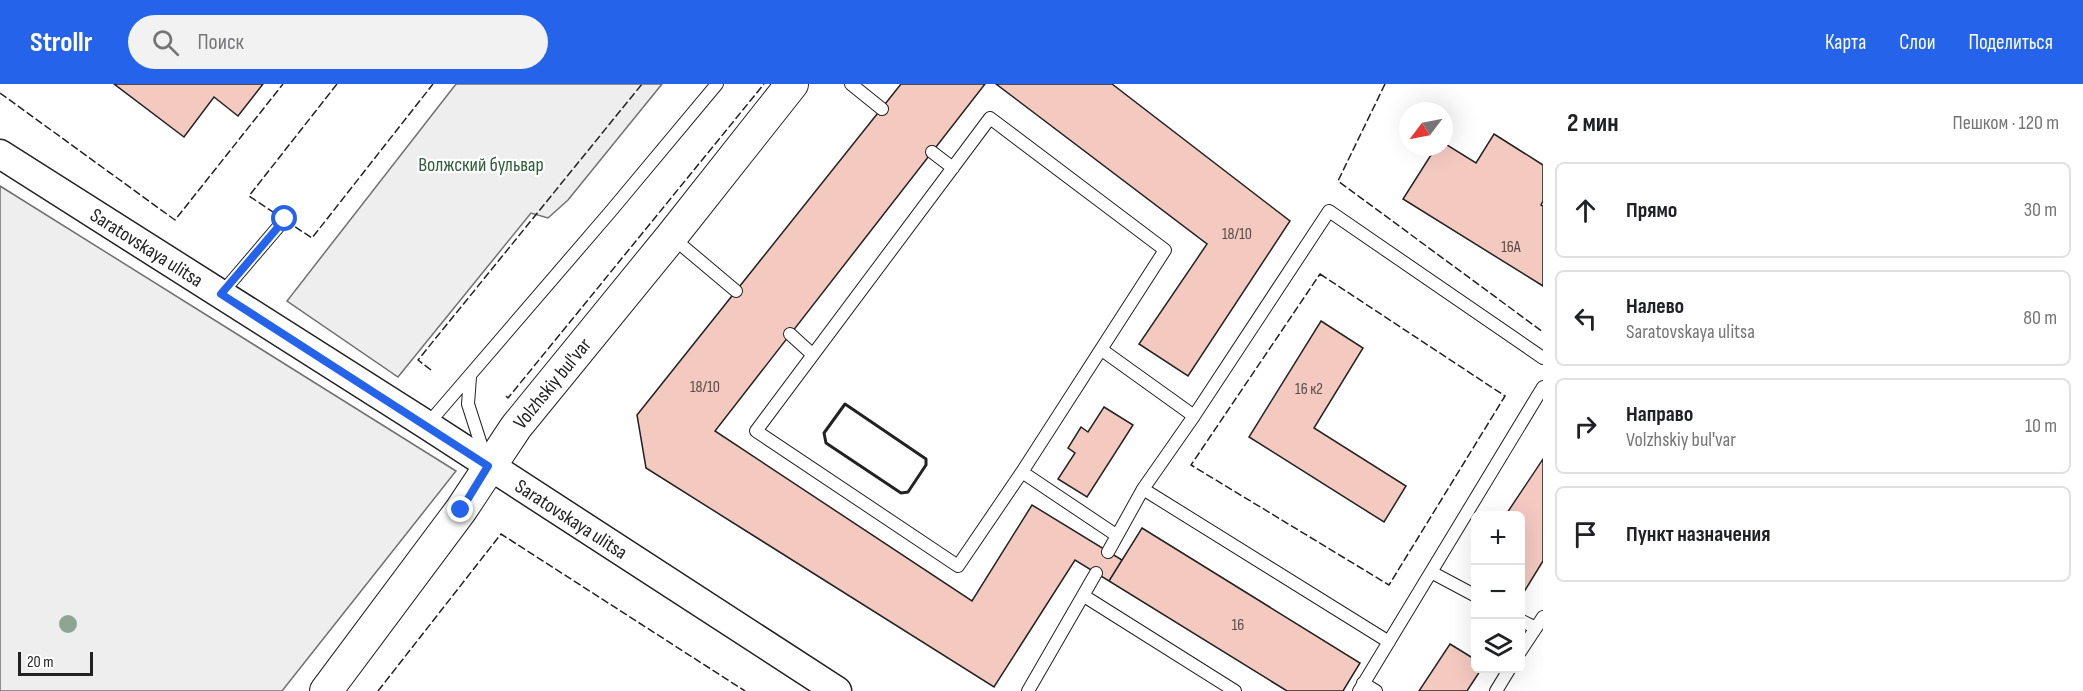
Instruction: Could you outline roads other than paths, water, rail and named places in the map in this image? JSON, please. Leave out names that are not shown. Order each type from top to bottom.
[{"type":"main road","name":"Volzhskiy bul'var","points":[[326,691],[461,510],[516,427],[792,84]]},
{"type":"street","name":"Saratovskaya ulitsa","points":[[0,154],[427,425],[837,691]]},
{"type":"lane","points":[[427,425],[717,84]]},
{"type":"lane","points":[[851,84],[882,109]]},
{"type":"lane","points":[[990,118],[1165,250],[1102,350],[958,566],[756,431],[953,168],[990,118]]},
{"type":"lane","points":[[932,152],[953,168]]},
{"type":"lane","points":[[1108,552],[1143,489],[1329,211],[1543,358]]},
{"type":"lane","points":[[221,294],[285,219]]},
{"type":"lane","points":[[671,237],[736,291]]},
{"type":"lane","points":[[790,334],[812,354]]},
{"type":"lane","points":[[1102,350],[1194,416]]},
{"type":"lane","points":[[470,377],[468,404],[488,466]]},
{"type":"lane","points":[[1376,691],[1361,687],[1543,387]]},
{"type":"lane","points":[[1022,472],[1116,535]]},
{"type":"lane","points":[[1143,489],[1389,642]]},
{"type":"lane","points":[[1431,572],[1471,593]]},
{"type":"lane","points":[[1028,691],[1096,573]]},
{"type":"lane","points":[[1084,596],[1236,691]]},
{"type":"lane","points":[[1525,646],[1543,617]]},
{"type":"lane","points":[[1525,622],[1536,628]]},
{"type":"lane","points":[[1496,691],[1507,673]]},
{"type":"park label","name":"Волжский бульвар","points":[[481,164]]}]
